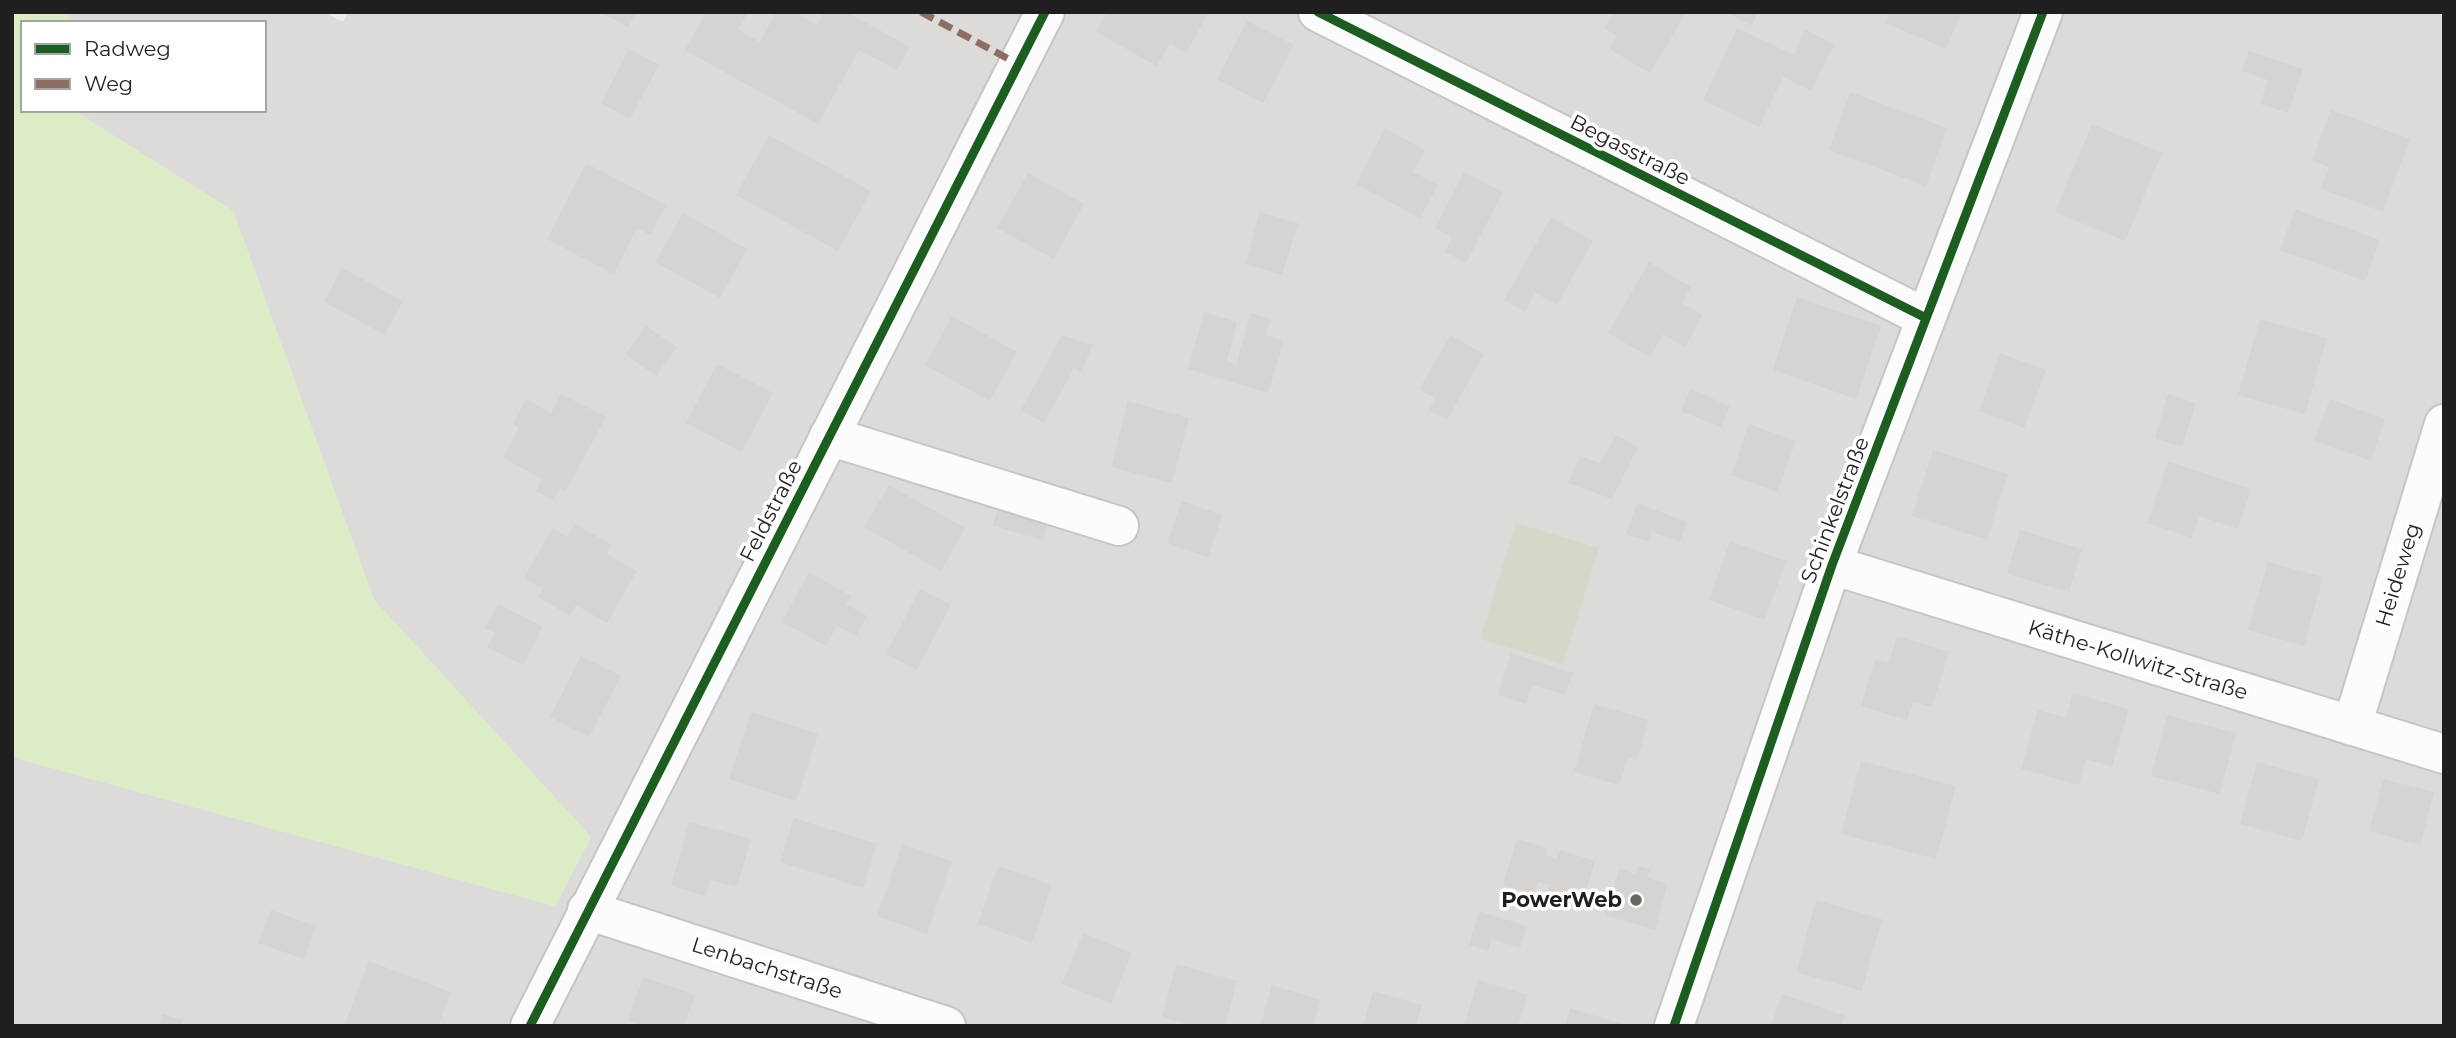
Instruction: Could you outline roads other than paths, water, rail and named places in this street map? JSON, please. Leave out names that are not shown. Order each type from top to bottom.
[{"type":"street","name":"Feldstraße","points":[[530,1026],[1045,12]]},
{"type":"street","name":"Begasstraße","points":[[1318,12],[1926,318]]},
{"type":"street","name":"Schinkelstraße","points":[[1675,1026],[1832,565],[2043,12]]},
{"type":"street","name":"Heideweg","points":[[2352,726],[2444,424]]},
{"type":"street","points":[[829,436],[1119,526]]},
{"type":"street","name":"Käthe-Kollwitz-Straße","points":[[1832,565],[2444,754]]},
{"type":"street","name":"Lenbachstraße","points":[[587,910],[946,1026]]},
{"type":"place","name":"PowerWeb","points":[[1636,900]]}]
